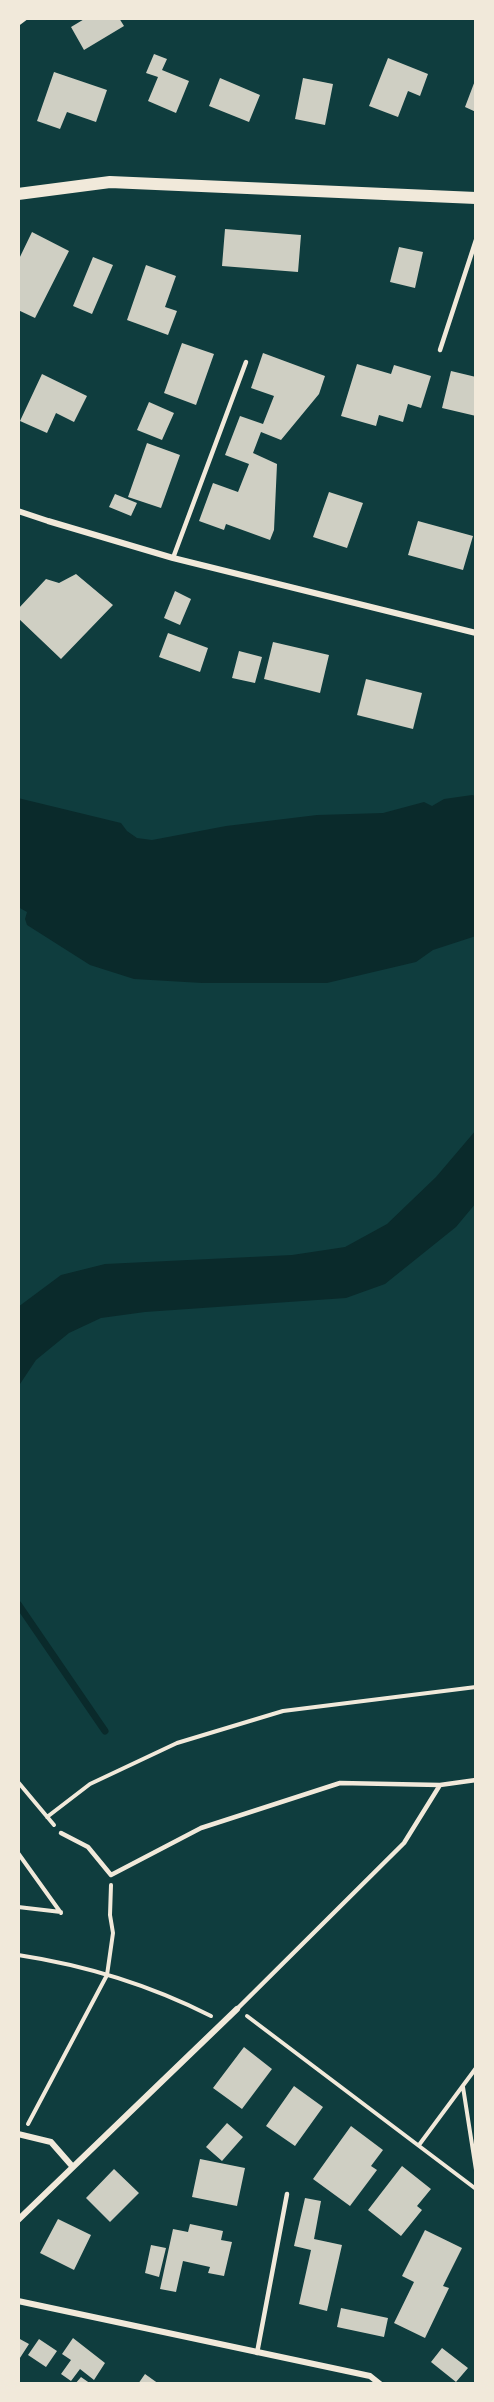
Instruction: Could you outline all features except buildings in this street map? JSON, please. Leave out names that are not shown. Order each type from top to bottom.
[{"type":"main road","points":[[18,194],[110,182],[476,198]]},
{"type":"street","points":[[18,511],[48,522],[173,558],[476,633]]},
{"type":"street","points":[[18,2220],[237,2009]]},
{"type":"street","points":[[20,2134],[51,2142],[72,2166]]},
{"type":"street","points":[[18,2301],[370,2376],[380,2384]]},
{"type":"lane","points":[[440,350],[476,240]]},
{"type":"lane","points":[[173,558],[246,362]]},
{"type":"lane","points":[[61,1833],[88,1847],[111,1875],[201,1828],[340,1783],[440,1785],[476,1780]]},
{"type":"lane","points":[[237,2009],[404,1843],[440,1785]]},
{"type":"lane","points":[[257,2353],[287,2194]]},
{"type":"path","points":[[18,24],[26,18]]},
{"type":"path","points":[[47,1817],[90,1784],[177,1743],[283,1712],[476,1687]]},
{"type":"path","points":[[18,1782],[61,1833]]},
{"type":"path","points":[[18,1853],[61,1912],[18,1907]]},
{"type":"path","points":[[20,2134],[82,2026],[107,1976],[113,1933],[110,1915],[111,1875]]},
{"type":"path","points":[[18,1955],[43,1959],[107,1976],[185,2002],[223,2022]]},
{"type":"path","points":[[237,2009],[476,2189]]},
{"type":"path","points":[[419,2145],[476,2068]]},
{"type":"path","points":[[463,2087],[476,2170]]},
{"type":"water","points":[[476,796],[476,936],[433,950],[416,962],[327,983],[202,983],[134,979],[90,965],[27,925],[25,919],[27,912],[18,907],[18,798],[121,823],[137,838],[152,840],[226,826],[317,815],[383,813],[424,802],[432,806],[444,799]]},
{"type":"water","points":[[476,1130],[476,1203],[456,1227],[385,1284],[346,1298],[145,1312],[101,1318],[69,1333],[36,1360],[18,1387],[18,1307],[61,1275],[105,1264],[292,1255],[345,1247],[387,1224],[436,1177]]},
{"type":"waterway","points":[[18,1604],[105,1731]]}]
